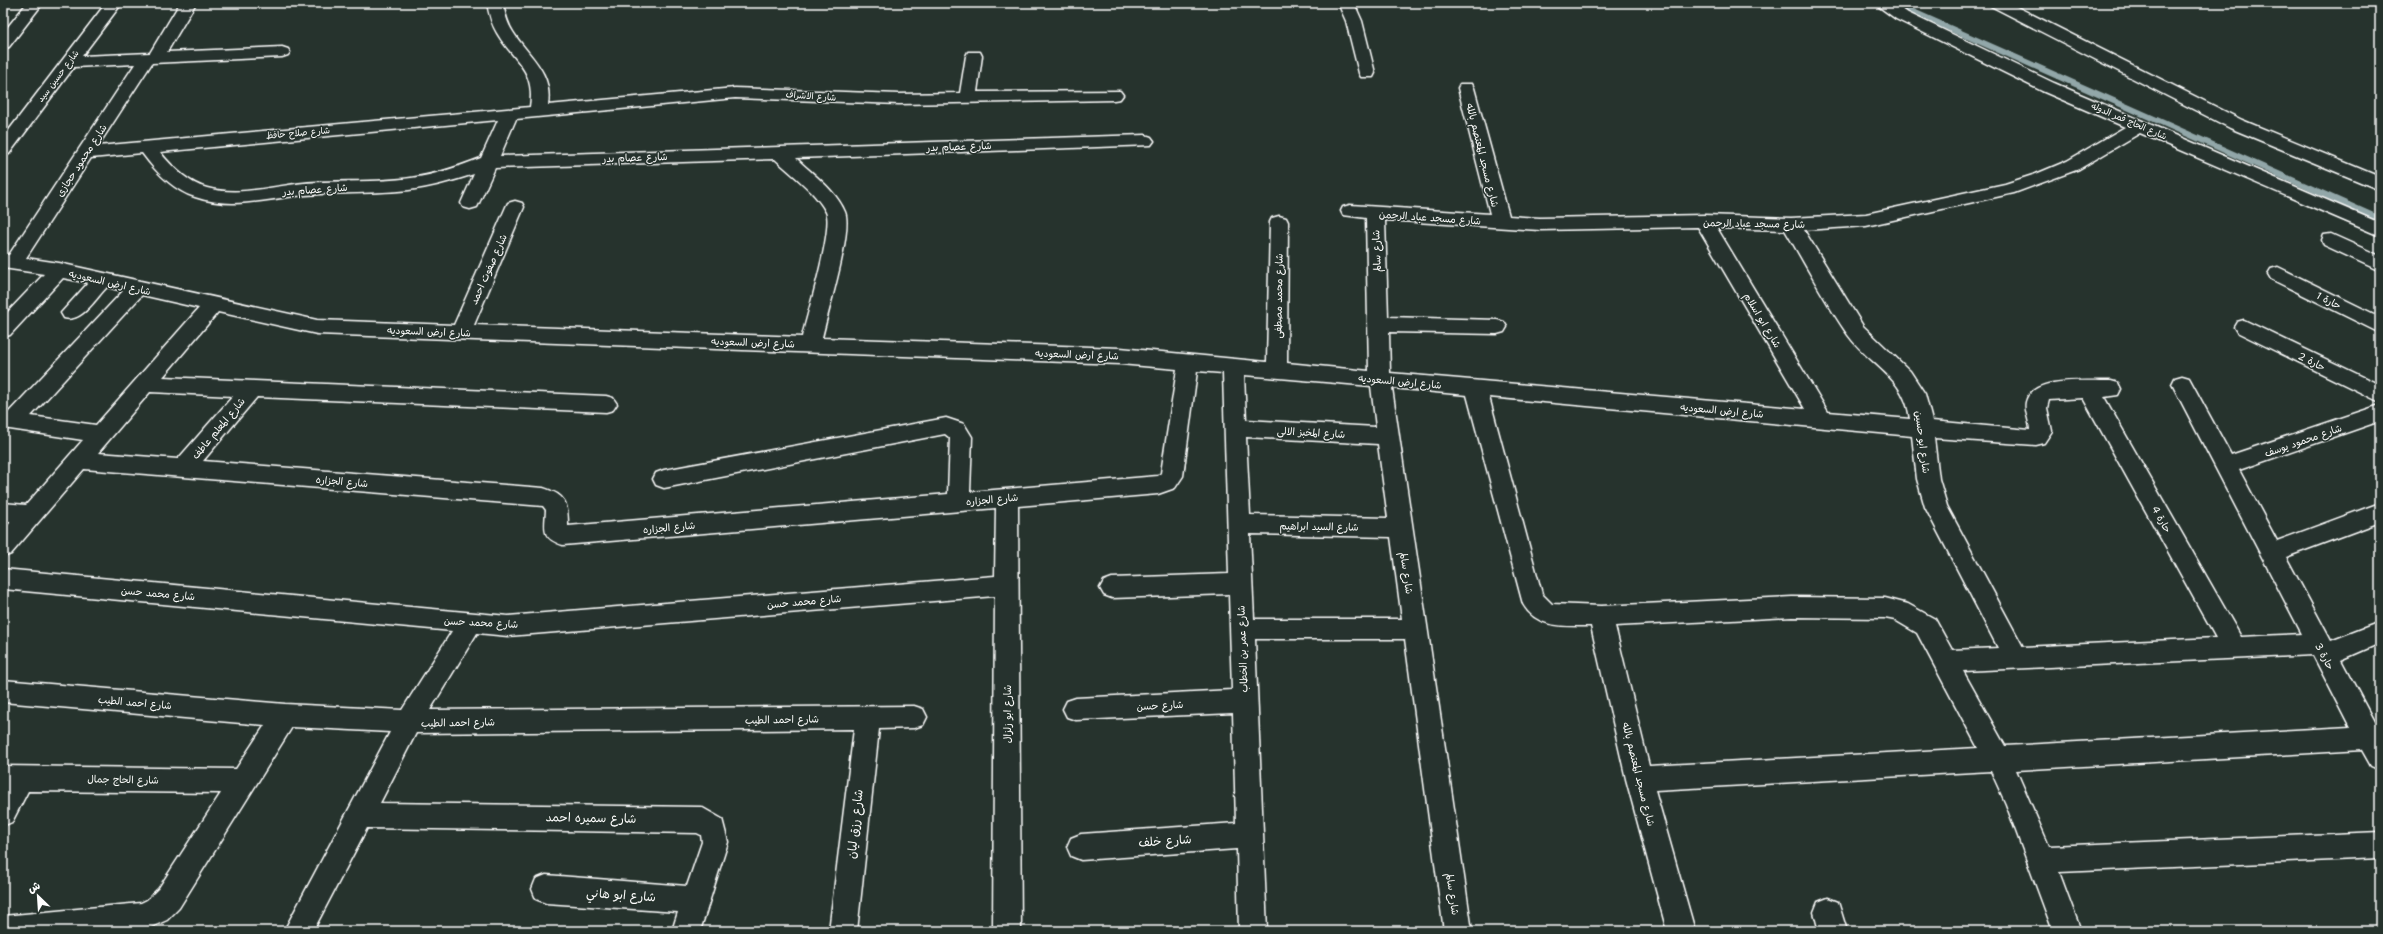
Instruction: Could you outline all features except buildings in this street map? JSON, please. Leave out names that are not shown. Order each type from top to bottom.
[{"type":"street","points":[[3,44],[35,3]]},
{"type":"street","name":"شارع حسين سيد","points":[[3,150],[114,3]]},
{"type":"street","name":"شارع محمود حجازى","points":[[8,261],[86,153],[188,3]]},
{"type":"street","points":[[495,3],[495,14],[503,32],[539,76],[542,87],[542,98],[538,111]]},
{"type":"street","points":[[1346,3],[1354,20],[1367,72]]},
{"type":"street","name":"شارع الحاج قمر الدوله","points":[[1882,3],[1902,16],[2048,88],[2380,230]]},
{"type":"street","points":[[1997,3],[2236,124],[2380,184]]},
{"type":"street","points":[[69,62],[282,52]]},
{"type":"street","points":[[968,99],[974,56]]},
{"type":"street","name":"شارع مسجد المعتصم بالله","points":[[1466,88],[1501,222]]},
{"type":"street","name":"شارع الاشراف","points":[[510,113],[735,93],[865,99],[968,99],[1114,95]]},
{"type":"street","points":[[470,203],[510,113]]},
{"type":"street","name":"شارع صلاح حافظ","points":[[86,153],[510,113]]},
{"type":"street","name":"شارع مسجد عباد الرحمن","points":[[1350,211],[1501,222],[1580,224],[1704,222],[1791,224],[1866,220],[2008,189],[2042,178],[2073,165],[2139,126]]},
{"type":"street","name":"شارع عصام بدر","points":[[147,148],[170,175],[201,193],[218,197],[239,197],[304,189],[408,184],[449,176],[488,162],[1145,141]]},
{"type":"street","points":[[779,152],[824,195],[836,212],[837,232],[810,344]]},
{"type":"street","name":"شارع صفوت احمد","points":[[460,332],[515,207]]},
{"type":"street","name":"شارع سالم","points":[[1375,213],[1380,379],[1458,931]]},
{"type":"street","name":"شارع محمد مصطفى","points":[[1277,370],[1279,222]]},
{"type":"street","name":"شارع ابو اسلام","points":[[1704,222],[1821,419]]},
{"type":"street","name":"شارع ابو حسين","points":[[1791,224],[1856,330],[1903,376],[1914,394],[1920,411],[1928,479],[1936,507],[2016,658]]},
{"type":"street","points":[[2331,240],[2380,264]]},
{"type":"street","name":"شارع ارض السعوديه","points":[[8,261],[59,270],[317,327],[1120,356],[2036,437],[2041,428],[2035,403],[2037,397],[2041,393],[2048,391],[2100,390]]},
{"type":"street","points":[[3,330],[59,270]]},
{"type":"street","name":"حارة 1","points":[[2278,274],[2380,326]]},
{"type":"street","points":[[71,313],[102,280]]},
{"type":"street","points":[[8,421],[137,288]]},
{"type":"street","points":[[3,547],[213,305]]},
{"type":"street","points":[[1378,324],[1497,327]]},
{"type":"street","name":"حارة 2","points":[[2244,327],[2380,394]]},
{"type":"street","name":"شارع الجزاره","points":[[79,460],[543,497],[550,499],[557,508],[555,528],[556,532],[563,536],[1158,485],[1167,482],[1172,472],[1188,362]]},
{"type":"street","name":"شارع عمر بن الخطاب","points":[[1233,366],[1253,931]]},
{"type":"street","points":[[144,384],[606,404]]},
{"type":"street","name":"حارة 3","points":[[2182,384],[2375,748]]},
{"type":"street","points":[[1476,388],[1531,597],[1537,607],[1546,613],[1554,616],[1601,616],[1792,607],[1885,608],[1900,611],[1926,626],[1998,759],[2041,860],[2067,931]]},
{"type":"street","name":"شارع المعلم عاطف","points":[[184,468],[251,389]]},
{"type":"street","name":"حارة 4","points":[[2100,390],[2234,648]]},
{"type":"street","name":"شارع محمود يوسف","points":[[2225,466],[2380,413]]},
{"type":"street","points":[[8,421],[102,434]]},
{"type":"street","points":[[664,479],[946,426],[956,430],[961,437],[959,502]]},
{"type":"street","name":"شارع المخبز الالى","points":[[1234,428],[1388,436]]},
{"type":"street","name":"شارع ابو زلزال","points":[[1007,498],[1007,931]]},
{"type":"street","points":[[3,512],[30,515]]},
{"type":"street","points":[[2271,553],[2380,512]]},
{"type":"street","name":"شارع السيد ابراهيم","points":[[1238,524],[1401,528]]},
{"type":"street","name":"شارع محمد حسن","points":[[3,579],[508,626],[1007,585]]},
{"type":"street","points":[[1112,588],[1240,584]]},
{"type":"street","name":"شارع مسجد المعتصم بالله","points":[[1601,616],[1639,779],[1681,931]]},
{"type":"street","points":[[298,931],[410,722],[471,622]]},
{"type":"street","points":[[1242,629],[1415,630]]},
{"type":"street","points":[[1944,661],[2234,648],[2322,649],[2380,632]]},
{"type":"street","name":"شارع احمد الطيب","points":[[3,691],[285,715],[410,722],[914,717]]},
{"type":"street","name":"شارع حسن","points":[[1076,709],[1244,701]]},
{"type":"street","points":[[3,930],[142,917],[158,910],[169,898],[285,715]]},
{"type":"street","name":"شارع رزق ليان","points":[[843,931],[868,718]]},
{"type":"street","points":[[1639,779],[1998,759],[2375,748]]},
{"type":"street","points":[[3,813],[12,778]]},
{"type":"street","name":"شارع الحاج جمال","points":[[12,778],[243,781]]},
{"type":"street","name":"شارع سميره احمد","points":[[359,815],[701,820],[713,828],[715,842],[686,931]]},
{"type":"street","name":"شارع خلف","points":[[1081,847],[1249,835]]},
{"type":"street","points":[[2041,860],[2380,845]]},
{"type":"street","name":"شارع ابو هاني","points":[[546,889],[696,900]]},
{"type":"waterway","points":[[1893,3],[2380,219]]}]
